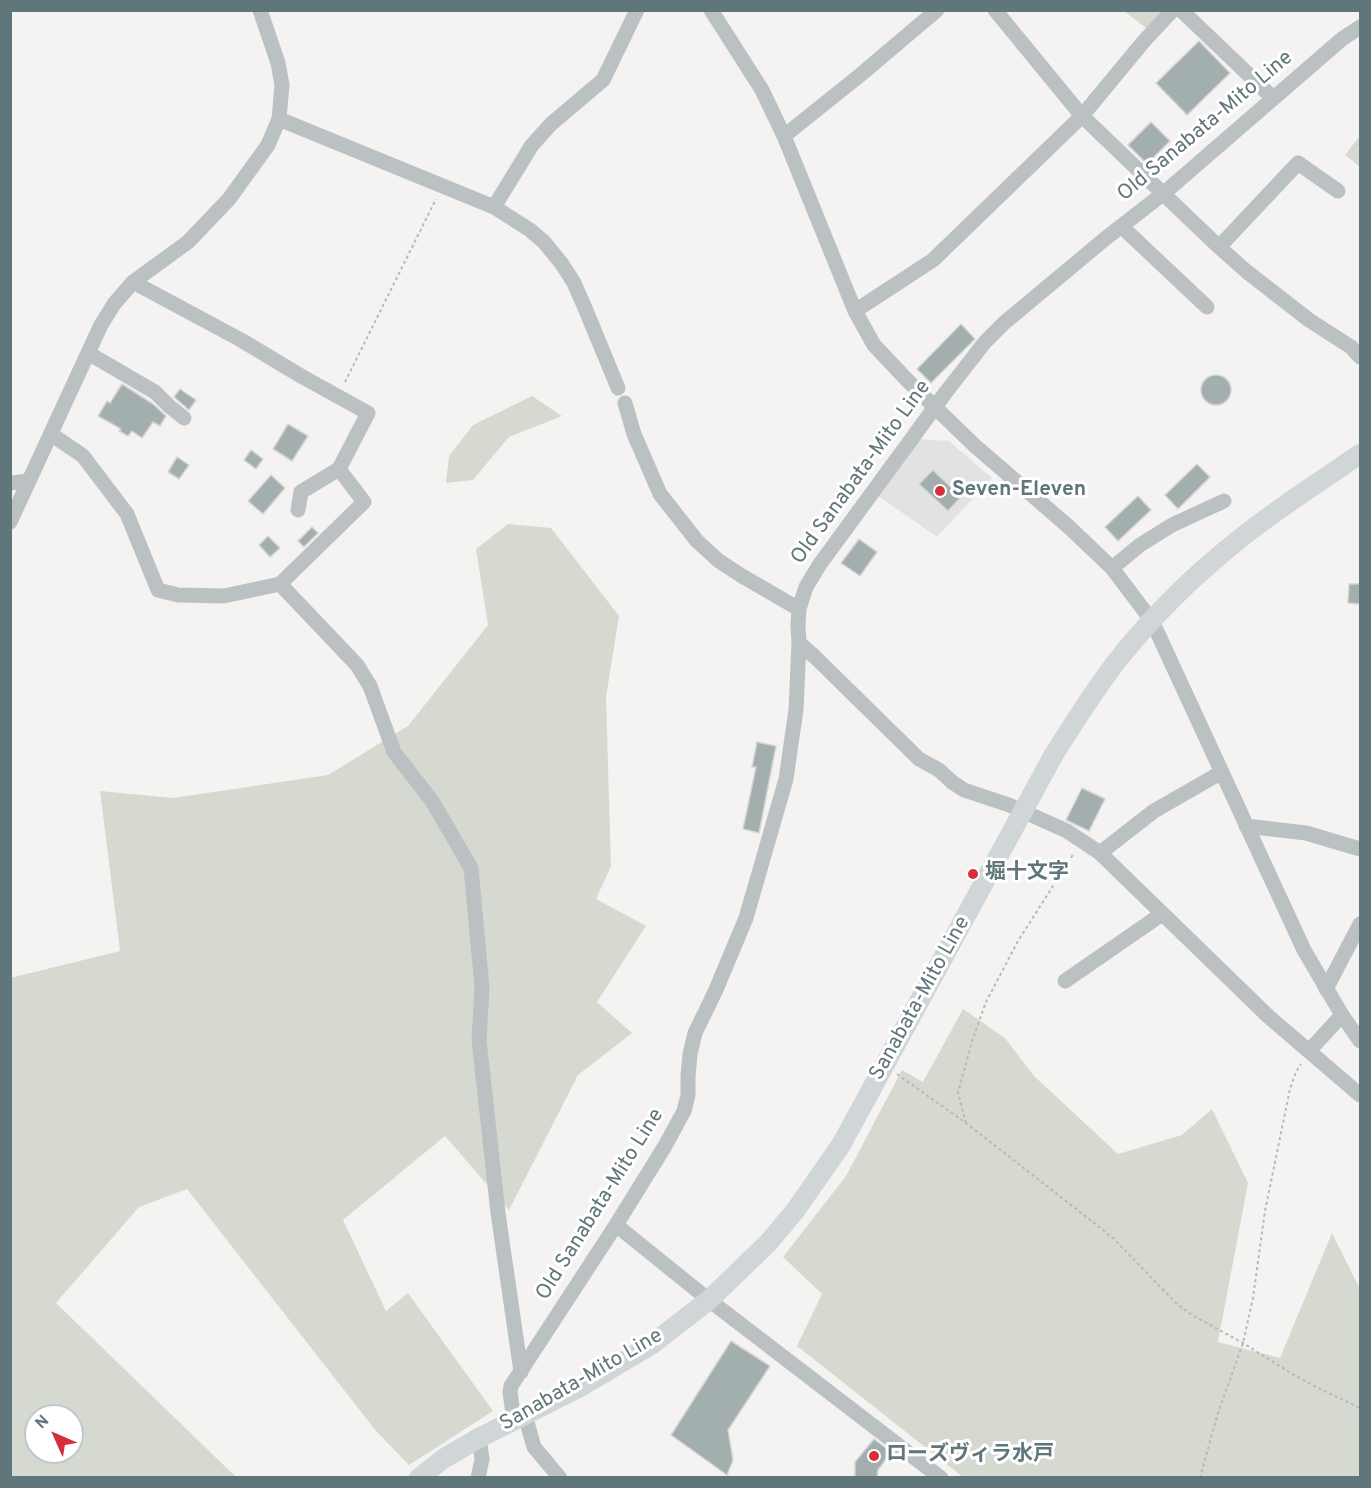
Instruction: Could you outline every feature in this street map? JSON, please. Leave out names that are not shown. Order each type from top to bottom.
[{"type":"main road","name":"Sanabata-Mito Line","points":[[419,1478],[443,1459],[479,1438],[620,1365],[670,1331],[709,1300],[761,1250],[795,1211],[841,1145],[1053,756],[1079,714],[1117,662],[1152,621],[1219,556],[1244,535],[1360,454]]},
{"type":"street","points":[[10,522],[101,325],[114,304],[133,282],[188,242],[229,199],[268,145],[279,118],[282,85],[278,63],[260,10]]},
{"type":"street","points":[[494,207],[532,145],[551,124],[603,80],[637,10]]},
{"type":"street","points":[[711,10],[762,90],[784,136],[855,311],[874,345],[974,445],[1069,527],[1112,568],[1152,621],[1304,950],[1360,1041]]},
{"type":"street","points":[[784,136],[937,10]]},
{"type":"street","points":[[995,10],[1082,116],[1219,247],[1309,320],[1351,347],[1360,357]]},
{"type":"street","points":[[855,311],[933,260],[1082,116],[1144,41],[1173,10]]},
{"type":"street","points":[[1181,10],[1274,98]]},
{"type":"street","name":"Old Sanabata-Mito Line","points":[[560,1478],[534,1447],[519,1418],[510,1392],[511,1386],[616,1225],[684,1111],[695,1033],[746,918],[786,779],[796,710],[799,609],[806,587],[820,564],[985,342],[1004,323],[1164,193],[1342,39],[1360,27]]},
{"type":"street","points":[[279,118],[494,207],[537,236],[562,264],[574,283],[618,388]]},
{"type":"street","points":[[1219,247],[1298,164],[1338,191]]},
{"type":"street","points":[[1121,226],[1207,307]]},
{"type":"street","points":[[133,282],[241,340],[368,413],[339,470],[301,492],[298,510]]},
{"type":"street","points":[[88,353],[155,392],[184,418]]},
{"type":"street","points":[[625,403],[634,434],[660,494],[697,541],[719,561],[799,609]]},
{"type":"street","points":[[51,434],[83,456],[127,514],[158,590],[178,595],[224,596],[280,584],[364,502],[339,470]]},
{"type":"street","points":[[10,483],[29,481]]},
{"type":"street","points":[[1112,568],[1172,525],[1224,501]]},
{"type":"street","points":[[280,584],[357,665],[370,686],[394,752],[432,801],[471,868],[482,987],[479,1040],[498,1214],[521,1372]]},
{"type":"street","points":[[799,643],[919,759],[939,770],[964,790],[1009,805],[1067,831],[1100,854],[1269,1017],[1360,1095]]},
{"type":"street","points":[[1100,854],[1154,811],[1222,772]]},
{"type":"street","points":[[1246,826],[1306,833],[1360,849]]},
{"type":"street","points":[[1065,981],[1162,914]]},
{"type":"street","points":[[1326,988],[1360,924]]},
{"type":"street","points":[[1309,1051],[1342,1015]]},
{"type":"street","points":[[616,1225],[709,1300],[941,1478]]},
{"type":"street","points":[[478,1478],[482,1459],[479,1438]]},
{"type":"path","points":[[338,396],[442,186]]},
{"type":"path","points":[[966,1123],[958,1093],[972,1041],[987,1002],[1018,941],[1082,840]]},
{"type":"path","points":[[1200,1478],[1217,1416],[1243,1342],[1253,1298],[1265,1211],[1290,1089],[1296,1072],[1309,1051]]},
{"type":"path","points":[[884,1066],[966,1123],[1114,1239],[1176,1303],[1192,1315],[1243,1342],[1294,1375],[1360,1408]]},
{"type":"shaded area","points":[[1124,11],[1166,11],[1146,28]]},
{"type":"shaded area","points":[[1358,138],[1360,141],[1360,167],[1345,155]]},
{"type":"shaded area","points":[[532,396],[562,416],[509,437],[473,480],[446,483],[449,456],[473,425]]},
{"type":"shaded area","points":[[920,439],[949,441],[992,478],[937,537],[877,495]]},
{"type":"shaded area","points":[[508,524],[551,528],[619,616],[606,697],[611,866],[596,899],[646,926],[597,1002],[632,1033],[578,1075],[509,1210],[445,1136],[343,1220],[386,1311],[408,1293],[493,1411],[409,1465],[376,1431],[187,1189],[139,1207],[56,1303],[236,1477],[11,1477],[10,978],[120,951],[100,791],[173,798],[328,775],[408,726],[488,625],[476,549]]},
{"type":"shaded area","points":[[963,1009],[1005,1038],[1034,1076],[1118,1154],[1182,1135],[1212,1109],[1248,1183],[1218,1342],[1280,1358],[1332,1233],[1360,1289],[1360,1477],[963,1477],[797,1346],[822,1294],[783,1257],[846,1176],[902,1070],[923,1082]]},
{"type":"building","points":[[1199,41],[1230,73],[1187,115],[1156,83]]},
{"type":"building","points":[[1151,122],[1170,141],[1147,164],[1128,145]]},
{"type":"building","points":[[961,324],[975,339],[931,383],[917,369]]},
{"type":"building","points":[[1216,375],[1227,379],[1231,390],[1227,401],[1216,405],[1205,401],[1201,390],[1205,379]]},
{"type":"building","points":[[122,384],[153,404],[166,416],[160,426],[153,422],[142,438],[132,431],[128,436],[119,431],[121,429],[98,416]]},
{"type":"building","points":[[180,389],[196,400],[189,410],[174,397]]},
{"type":"building","points":[[288,424],[308,436],[292,461],[273,449]]},
{"type":"building","points":[[251,450],[263,459],[256,469],[244,460]]},
{"type":"building","points":[[177,457],[189,465],[179,479],[168,472]]},
{"type":"building","points":[[1197,464],[1210,477],[1178,509],[1165,495]]},
{"type":"building","name":"Seven-Eleven","points":[[933,470],[961,497],[948,511],[919,484]]},
{"type":"building","points":[[271,475],[285,488],[263,514],[248,501]]},
{"type":"building","points":[[1138,496],[1151,510],[1118,541],[1105,527]]},
{"type":"building","points":[[312,527],[318,533],[304,547],[298,541]]},
{"type":"building","points":[[268,536],[280,548],[270,557],[259,545]]},
{"type":"building","points":[[859,539],[877,552],[860,576],[841,563]]},
{"type":"building","points":[[1349,584],[1360,584],[1360,604],[1348,603]]},
{"type":"building","points":[[757,742],[776,746],[759,833],[743,829],[756,767],[752,767]]},
{"type":"building","points":[[1082,788],[1105,799],[1089,831],[1066,820]]},
{"type":"building","points":[[731,1341],[770,1366],[728,1430],[733,1460],[727,1475],[671,1435]]},
{"type":"building","name":"ローズヴィラ水戸","points":[[874,1439],[891,1452],[878,1470],[877,1478],[855,1478],[855,1462]]},
{"type":"place","name":"Seven-Eleven","points":[[940,491]]},
{"type":"place","name":"堀十文字","points":[[973,874]]},
{"type":"place","name":"ローズヴィラ水戸","points":[[874,1456]]}]
